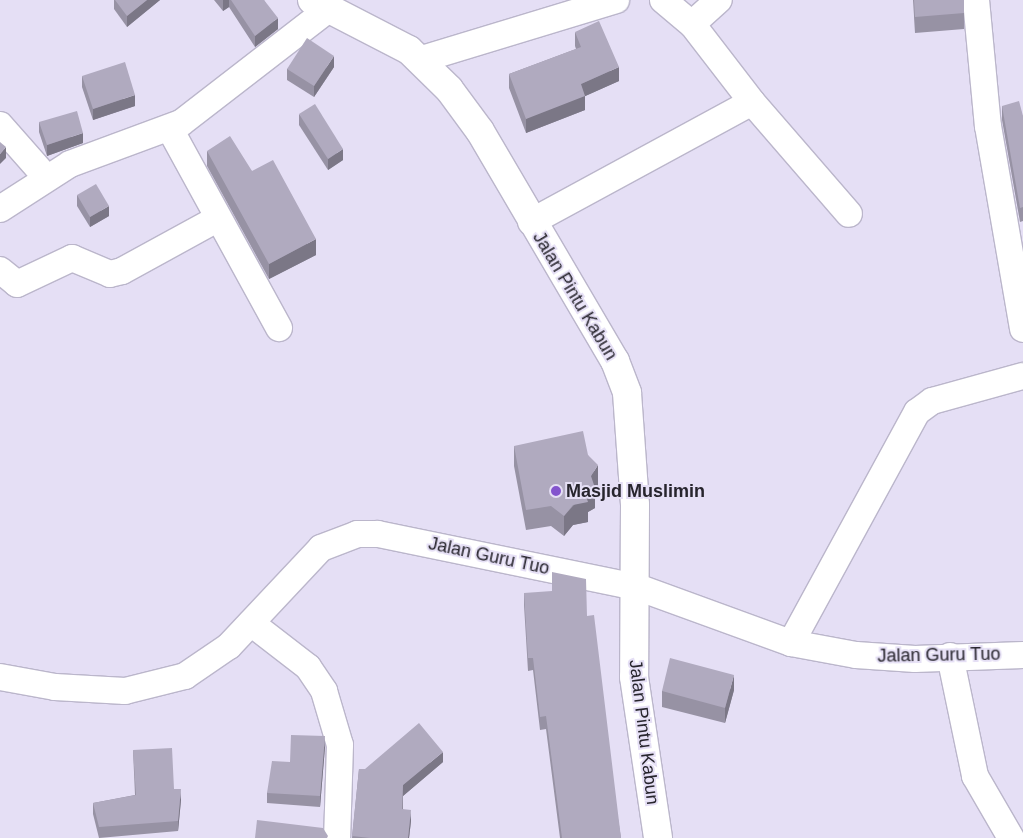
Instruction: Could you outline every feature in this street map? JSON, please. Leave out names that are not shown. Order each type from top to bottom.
[{"type":"street","points":[[418,60],[614,0]]},
{"type":"street","points":[[663,0],[692,24],[752,102],[849,214]]},
{"type":"street","points":[[692,24],[719,0]]},
{"type":"street","points":[[976,0],[988,126],[1015,237],[1023,329]]},
{"type":"street","points":[[0,208],[46,176],[170,129],[320,5]]},
{"type":"street","name":"Jalan Pintu Kabun","points":[[320,5],[418,60],[449,89],[480,131],[531,222],[595,323],[627,393],[637,587],[634,677],[658,838]]},
{"type":"street","points":[[531,222],[752,102]]},
{"type":"street","points":[[0,125],[46,176]]},
{"type":"street","points":[[170,129],[217,219],[279,328]]},
{"type":"street","points":[[0,270],[17,284],[72,258],[110,274],[122,271],[217,219]]},
{"type":"street","points":[[790,642],[917,412],[932,401],[1023,376]]},
{"type":"street","name":"Jalan Guru Tuo","points":[[0,677],[90,691],[125,691],[162,684],[209,662],[251,623],[321,548],[358,534],[378,534],[637,587],[790,642],[856,655],[1023,655]]},
{"type":"street","points":[[251,623],[308,667],[324,691],[340,745],[337,838]]},
{"type":"street","points":[[950,656],[976,776],[1011,838]]},
{"type":"building","points":[[115,0],[147,0],[127,16]]},
{"type":"building","points":[[231,0],[264,0],[278,18],[255,36]]},
{"type":"building","points":[[914,0],[964,0],[964,13],[915,17]]},
{"type":"building","points":[[599,21],[619,67],[581,84],[585,96],[526,119],[509,74],[581,47],[575,32]]},
{"type":"building","points":[[307,38],[334,56],[314,86],[287,69]]},
{"type":"building","points":[[125,62],[135,95],[93,109],[82,76]]},
{"type":"building","points":[[1019,101],[1023,116],[1023,207],[1020,208],[1002,106]]},
{"type":"building","points":[[315,104],[343,149],[328,159],[299,114]]},
{"type":"building","points":[[77,111],[83,133],[47,145],[39,122]]},
{"type":"building","points":[[230,136],[252,171],[273,160],[316,239],[269,264],[207,151]]},
{"type":"building","points":[[0,142],[6,147],[0,154]]},
{"type":"building","points":[[96,184],[109,206],[90,217],[77,195]]},
{"type":"building","name":"Masjid Muslimin","points":[[583,431],[588,455],[598,465],[591,476],[595,488],[585,493],[588,502],[573,505],[564,516],[551,506],[526,510],[514,446]]},
{"type":"building","points":[[552,572],[586,579],[587,616],[594,615],[621,838],[562,838],[546,716],[540,717],[533,658],[528,658],[524,593],[552,591]]},
{"type":"building","points":[[670,658],[734,675],[725,708],[662,691]]},
{"type":"building","points":[[419,723],[443,752],[403,785],[402,809],[411,810],[408,838],[352,836],[359,769],[365,769]]},
{"type":"building","points":[[291,735],[325,736],[320,796],[267,793],[272,761],[290,762]]},
{"type":"building","points":[[172,748],[174,789],[181,789],[178,821],[99,827],[93,803],[136,795],[133,750]]},
{"type":"building","points":[[257,820],[323,828],[328,836],[327,838],[255,838]]},
{"type":"place","name":"Masjid Muslimin","points":[[556,491]]}]
